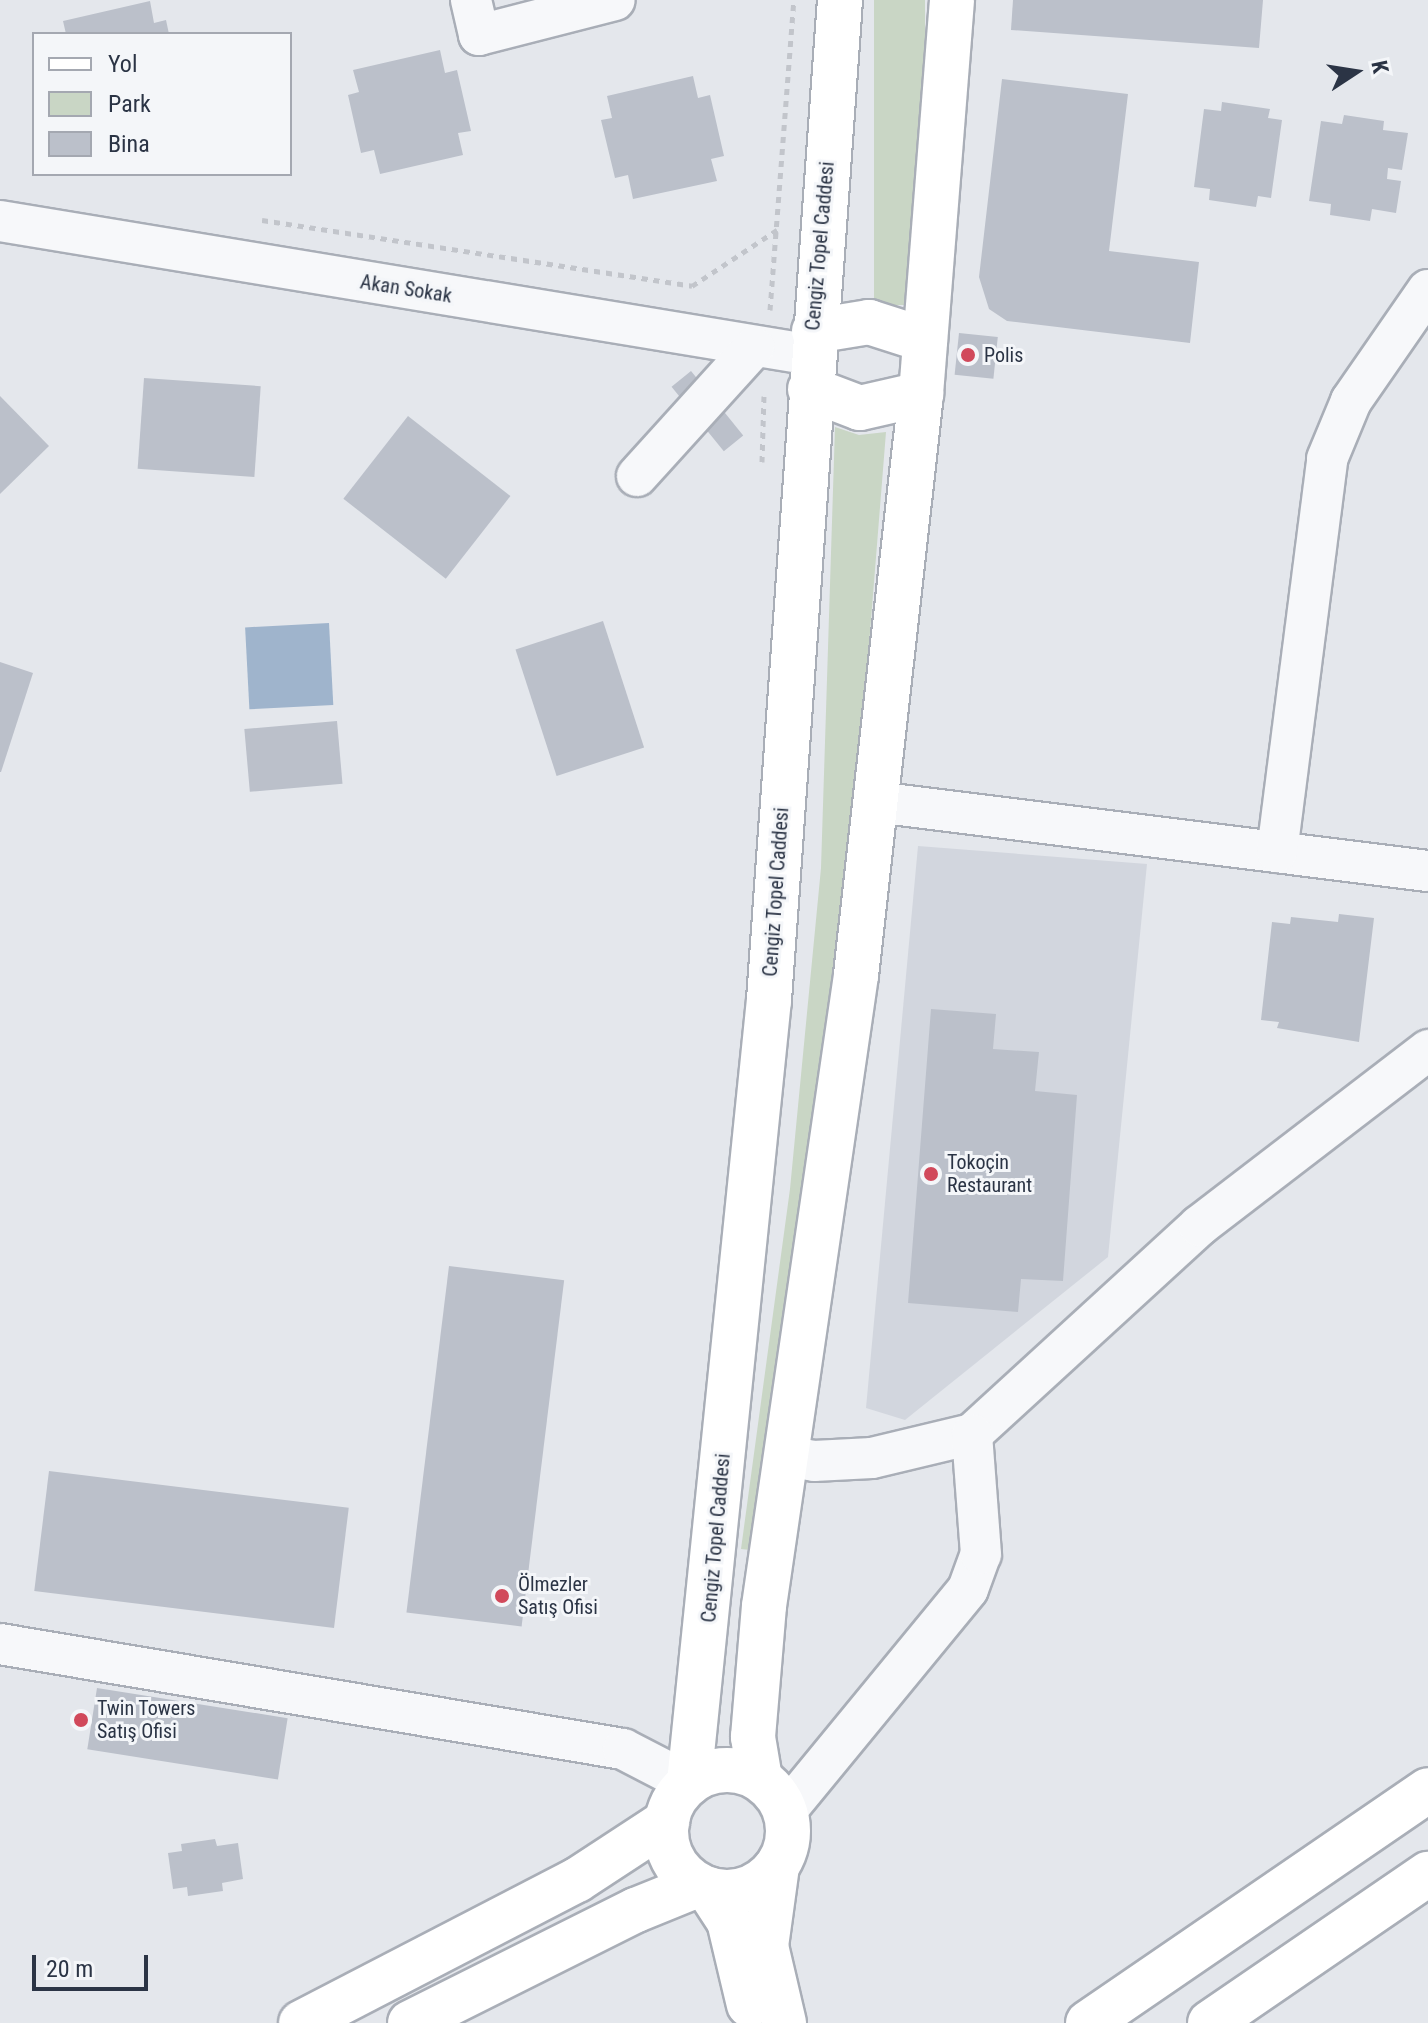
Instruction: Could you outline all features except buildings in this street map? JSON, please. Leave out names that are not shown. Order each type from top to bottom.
[{"type":"main road","name":"Cengiz Topel Caddesi","points":[[689,1783],[769,1000],[812,359],[840,0]]},
{"type":"main road","points":[[764,2006],[766,1946],[777,1866],[789,1833],[753,1737],[758,1659],[856,975],[921,394],[952,0]]},
{"type":"main road","points":[[921,394],[860,408],[812,359],[869,322],[925,340]]},
{"type":"main road","points":[[764,2006],[729,1921],[703,1887],[671,1855],[667,1821],[676,1797],[689,1783],[724,1770],[773,1796]]},
{"type":"main road","points":[[1088,2023],[1428,1790]]},
{"type":"main road","points":[[301,2023],[577,1880],[667,1821]]},
{"type":"main road","points":[[410,2023],[636,1910],[703,1887],[739,1892],[758,1884],[777,1866]]},
{"type":"main road","points":[[1210,2023],[1428,1874]]},
{"type":"street","points":[[471,0],[479,35],[615,0]]},
{"type":"street","name":"Akan Sokak","points":[[0,221],[812,359]]},
{"type":"street","points":[[1277,852],[1327,459],[1351,401],[1428,290]]},
{"type":"street","points":[[637,476],[754,347]]},
{"type":"street","points":[[876,802],[1428,871]]},
{"type":"street","points":[[786,1456],[814,1461],[872,1458],[972,1434],[1199,1226],[1428,1050]]},
{"type":"street","points":[[773,1796],[968,1589],[981,1554],[972,1434]]},
{"type":"street","points":[[0,1644],[623,1749],[689,1783]]},
{"type":"path","points":[[246,218],[692,286],[777,230]]},
{"type":"shaded area","points":[[918,846],[1147,864],[1108,1257],[905,1420],[866,1408]]},
{"type":"green space","points":[[874,0],[925,0],[925,305],[874,305]]},
{"type":"green space","points":[[835,427],[859,435],[886,432],[861,745],[819,1079],[750,1550],[741,1549],[790,1189],[821,868]]},
{"type":"water","points":[[329,623],[333,705],[249,709],[245,627]]},
{"type":"place","name":"Polis","points":[[968,355]]},
{"type":"place","name":"Tokoçin Restaurant","points":[[931,1174]]},
{"type":"place","name":"Ölmezler Satış Ofisi","points":[[502,1596]]},
{"type":"place","name":"Twin Towers Satış Ofisi","points":[[81,1720]]}]
